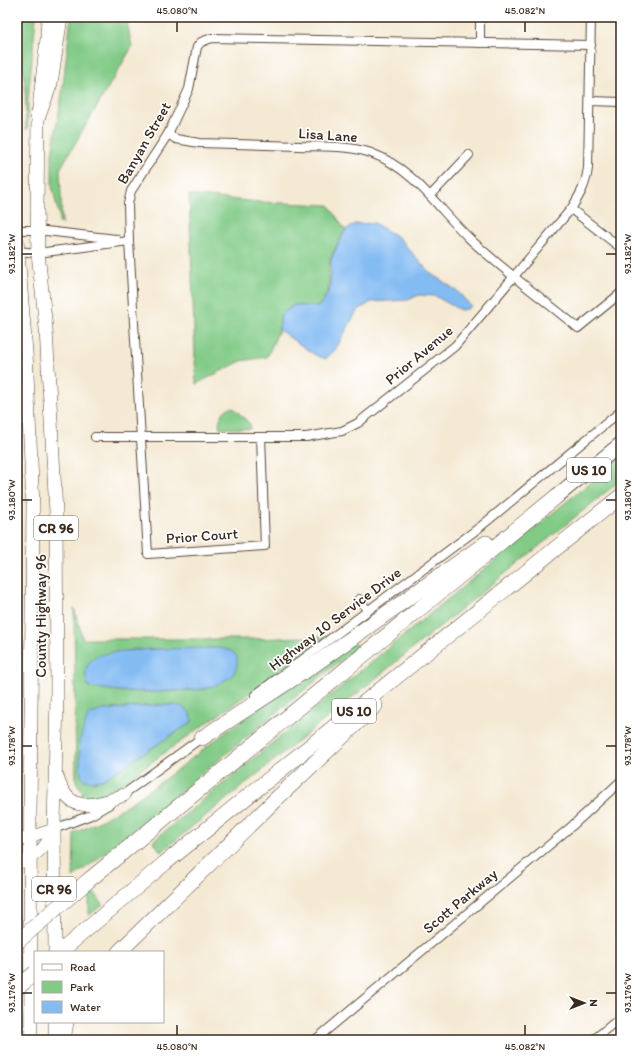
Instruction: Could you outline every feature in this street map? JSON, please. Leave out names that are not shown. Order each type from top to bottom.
[{"type":"highway","points":[[38,116],[50,82],[60,17]]},
{"type":"highway","name":"US 10","points":[[17,942],[89,880],[621,444]]},
{"type":"highway","points":[[202,738],[312,667],[493,538],[557,496]]},
{"type":"highway","name":"US 10","points":[[61,951],[165,863],[437,646],[621,496]]},
{"type":"highway","points":[[120,951],[279,796],[387,696],[437,646]]},
{"type":"highway","points":[[17,988],[34,974]]},
{"type":"highway","points":[[63,1040],[66,1023]]},
{"type":"main road","name":"County Highway 96","points":[[48,17],[48,39],[38,116],[37,230],[46,329],[56,512],[57,696],[54,829],[55,951]]},
{"type":"main road","name":"County Highway 96","points":[[17,247],[26,352],[33,506],[30,859],[31,1040]]},
{"type":"main road","points":[[56,756],[58,778],[67,796],[75,803],[88,806],[96,805],[124,795]]},
{"type":"main road","points":[[55,1023],[55,1040]]},
{"type":"street","points":[[480,17],[480,43]]},
{"type":"street","name":"Prior Avenue","points":[[95,437],[306,437],[342,431],[358,422],[455,346],[571,209],[587,182],[591,101],[591,17]]},
{"type":"street","name":"Banyan Street","points":[[142,437],[129,241],[128,204],[133,186],[168,134],[189,89],[197,47],[208,39],[591,45]]},
{"type":"street","points":[[591,101],[621,102]]},
{"type":"street","name":"Lisa Lane","points":[[168,134],[176,139],[199,143],[354,149],[386,160],[400,169],[431,195],[468,238],[514,276]]},
{"type":"street","points":[[431,195],[469,155]]},
{"type":"street","points":[[571,209],[621,248]]},
{"type":"street","points":[[17,230],[37,230],[129,241]]},
{"type":"street","points":[[17,247],[38,253],[129,241]]},
{"type":"street","points":[[514,276],[578,328],[621,293]]},
{"type":"street","name":"Highway 10 Service Drive","points":[[54,829],[98,811],[124,795],[202,738],[238,708],[402,587],[480,527],[621,411]]},
{"type":"street","name":"Prior Court","points":[[142,437],[148,554],[265,546],[261,437]]},
{"type":"street","points":[[359,599],[368,611]]},
{"type":"street","name":"Scott Parkway","points":[[315,1040],[572,826],[621,782]]},
{"type":"street","points":[[17,841],[31,835],[54,829]]},
{"type":"street","points":[[17,864],[30,859],[44,848],[54,829]]},
{"type":"street","points":[[593,1040],[621,1017]]},
{"type":"green space","points":[[20,17],[36,17],[28,100],[28,129],[26,129],[25,85],[19,37]]},
{"type":"green space","points":[[71,17],[126,17],[132,47],[60,169],[62,224],[58,222],[60,219],[52,186],[52,153],[62,93]]},
{"type":"green space","points":[[189,195],[259,202],[329,205],[345,230],[334,251],[329,265],[329,288],[327,294],[318,307],[295,305],[281,314],[279,330],[267,357],[241,361],[196,384]]},
{"type":"green space","points":[[231,407],[234,408],[250,424],[250,429],[220,428],[219,422],[221,416],[225,410]]},
{"type":"green space","points":[[621,457],[621,480],[161,852],[153,841]]},
{"type":"green space","points":[[74,608],[83,639],[254,639],[330,636],[115,788],[98,796],[90,797],[81,795],[83,792],[76,782]],"holes":[[[219,648],[205,689],[156,692],[119,691],[132,650]],[[173,705],[191,722],[104,779],[93,782],[85,780],[103,710]]]},
{"type":"green space","points":[[354,643],[357,647],[95,861],[73,877],[74,833],[118,811],[160,783],[253,712]]},
{"type":"green space","points":[[94,892],[103,905],[89,915],[89,896]]},
{"type":"water","points":[[374,223],[398,237],[430,273],[456,290],[471,306],[467,309],[460,310],[435,296],[419,295],[408,300],[371,302],[357,311],[335,350],[326,359],[315,355],[279,330],[281,314],[295,305],[318,307],[324,300],[330,288],[331,259],[345,230],[355,224]]},
{"type":"water","points":[[219,648],[232,651],[237,657],[237,666],[232,676],[217,685],[205,689],[156,692],[119,691],[89,687],[86,679],[87,667],[91,660],[105,654],[136,650]]},
{"type":"water","points":[[158,705],[176,705],[185,708],[189,711],[192,722],[104,779],[89,781],[81,776],[79,742],[88,715],[103,710]]}]
